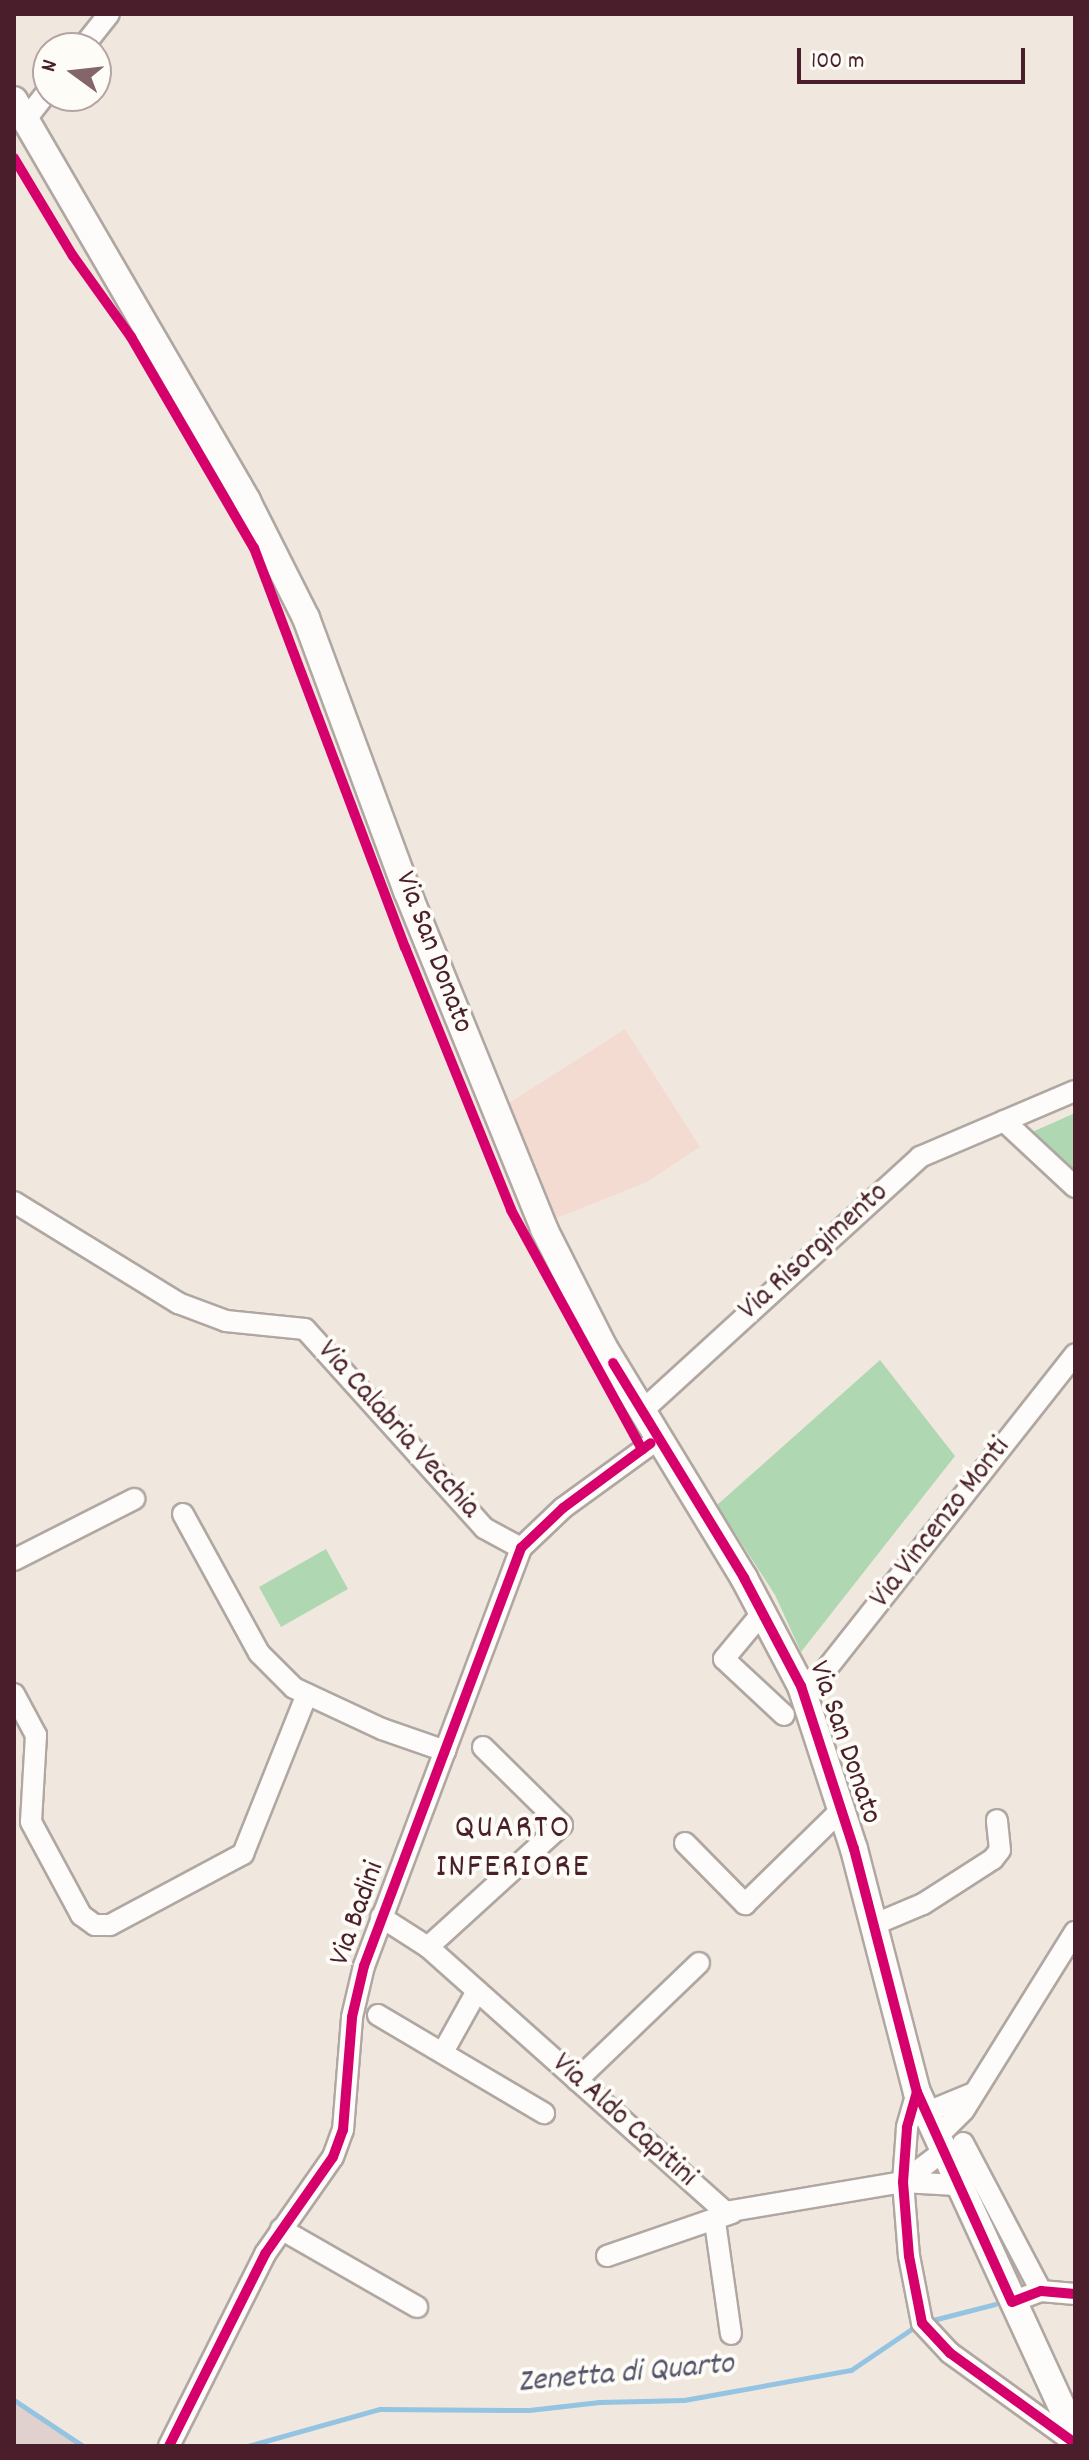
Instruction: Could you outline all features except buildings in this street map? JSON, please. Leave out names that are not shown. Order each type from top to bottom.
[{"type":"main road","name":"Via San Donato","points":[[20,109],[247,501],[306,618],[407,891],[532,1201],[585,1313],[763,1612],[801,1686],[842,1809],[873,1925],[956,2185],[1075,2435]]},
{"type":"street","points":[[95,32],[109,14]]},
{"type":"street","name":"Via Risorgimento","points":[[642,1411],[920,1157],[1075,1091]]},
{"type":"street","points":[[1004,1121],[1075,1187]]},
{"type":"street","name":"Via Calabria Vecchia","points":[[14,1202],[178,1303],[226,1321],[305,1329],[484,1528],[521,1548]]},
{"type":"street","name":"Via Vincenzo Monti","points":[[801,1686],[821,1676],[1075,1354]]},
{"type":"street","name":"Via Badini","points":[[169,2446],[281,2229],[333,2157],[343,2130],[352,2017],[381,1917],[521,1548],[574,1499],[658,1439]]},
{"type":"street","points":[[14,1560],[134,1499]]},
{"type":"street","points":[[183,1514],[259,1653],[307,1694],[445,1751]]},
{"type":"street","points":[[763,1612],[724,1659],[784,1715]]},
{"type":"street","points":[[14,1694],[36,1735],[31,1822],[81,1915],[95,1925],[110,1925],[243,1854],[307,1694]]},
{"type":"street","points":[[428,1947],[562,1825],[483,1747]]},
{"type":"street","name":"Via San Donato","points":[[685,1843],[745,1904],[842,1809]]},
{"type":"street","points":[[873,1925],[923,1904],[993,1859],[1000,1850],[997,1820]]},
{"type":"street","name":"Via Aldo Capitini","points":[[381,1917],[428,1947],[718,2208],[724,2218]]},
{"type":"street","points":[[903,2182],[936,2126],[971,2094],[1075,1932]]},
{"type":"street","points":[[577,2080],[699,1963]]},
{"type":"street","points":[[443,2052],[477,1991]]},
{"type":"street","points":[[378,2015],[544,2113]]},
{"type":"street","points":[[936,2126],[1041,2291]]},
{"type":"street","name":"Via San Donato","points":[[936,2126],[907,2128],[903,2182],[909,2256],[922,2323],[950,2353],[1075,2443]]},
{"type":"street","points":[[607,2256],[724,2218],[903,2182],[956,2185]]},
{"type":"street","points":[[724,2218],[731,2334]]},
{"type":"street","points":[[281,2229],[417,2307]]},
{"type":"street","points":[[1012,2302],[1041,2291],[1075,2294]]},
{"type":"shaded area","points":[[625,1029],[700,1147],[647,1182],[557,1218],[503,1107]]},
{"type":"shaded area","points":[[14,2398],[83,2446],[14,2446]]},
{"type":"green space","points":[[1075,1113],[1075,1175],[1030,1133]]},
{"type":"green space","points":[[880,1360],[955,1456],[801,1652],[775,1595],[717,1505]]},
{"type":"green space","points":[[326,1549],[348,1589],[281,1627],[259,1587]]},
{"type":"waterway","name":"Zenetta di Quarto","points":[[929,2321],[995,2304]]},
{"type":"waterway","name":"Zenetta di Quarto","points":[[248,2446],[380,2409],[529,2410],[600,2402],[684,2400],[851,2370],[916,2326]]},
{"type":"waterway","name":"Zenetta di Quarto","points":[[14,2400],[83,2446]]},
{"type":"cycle path","points":[[14,158],[73,256],[131,337],[254,548],[405,947],[511,1210],[642,1449]]},
{"type":"cycle path","points":[[613,1363],[744,1578],[801,1686],[854,1849],[917,2092],[1012,2302],[1041,2291],[1075,2294]]},
{"type":"cycle path","points":[[169,2446],[265,2254],[333,2157],[343,2130],[352,2017],[364,1966],[521,1548],[563,1508],[651,1443]]},
{"type":"cycle path","points":[[917,2092],[907,2128],[903,2182],[909,2256],[922,2323],[950,2353],[1075,2443]]},
{"type":"district","name":"QUARTO INFERIORE","points":[[513,1848]]}]
